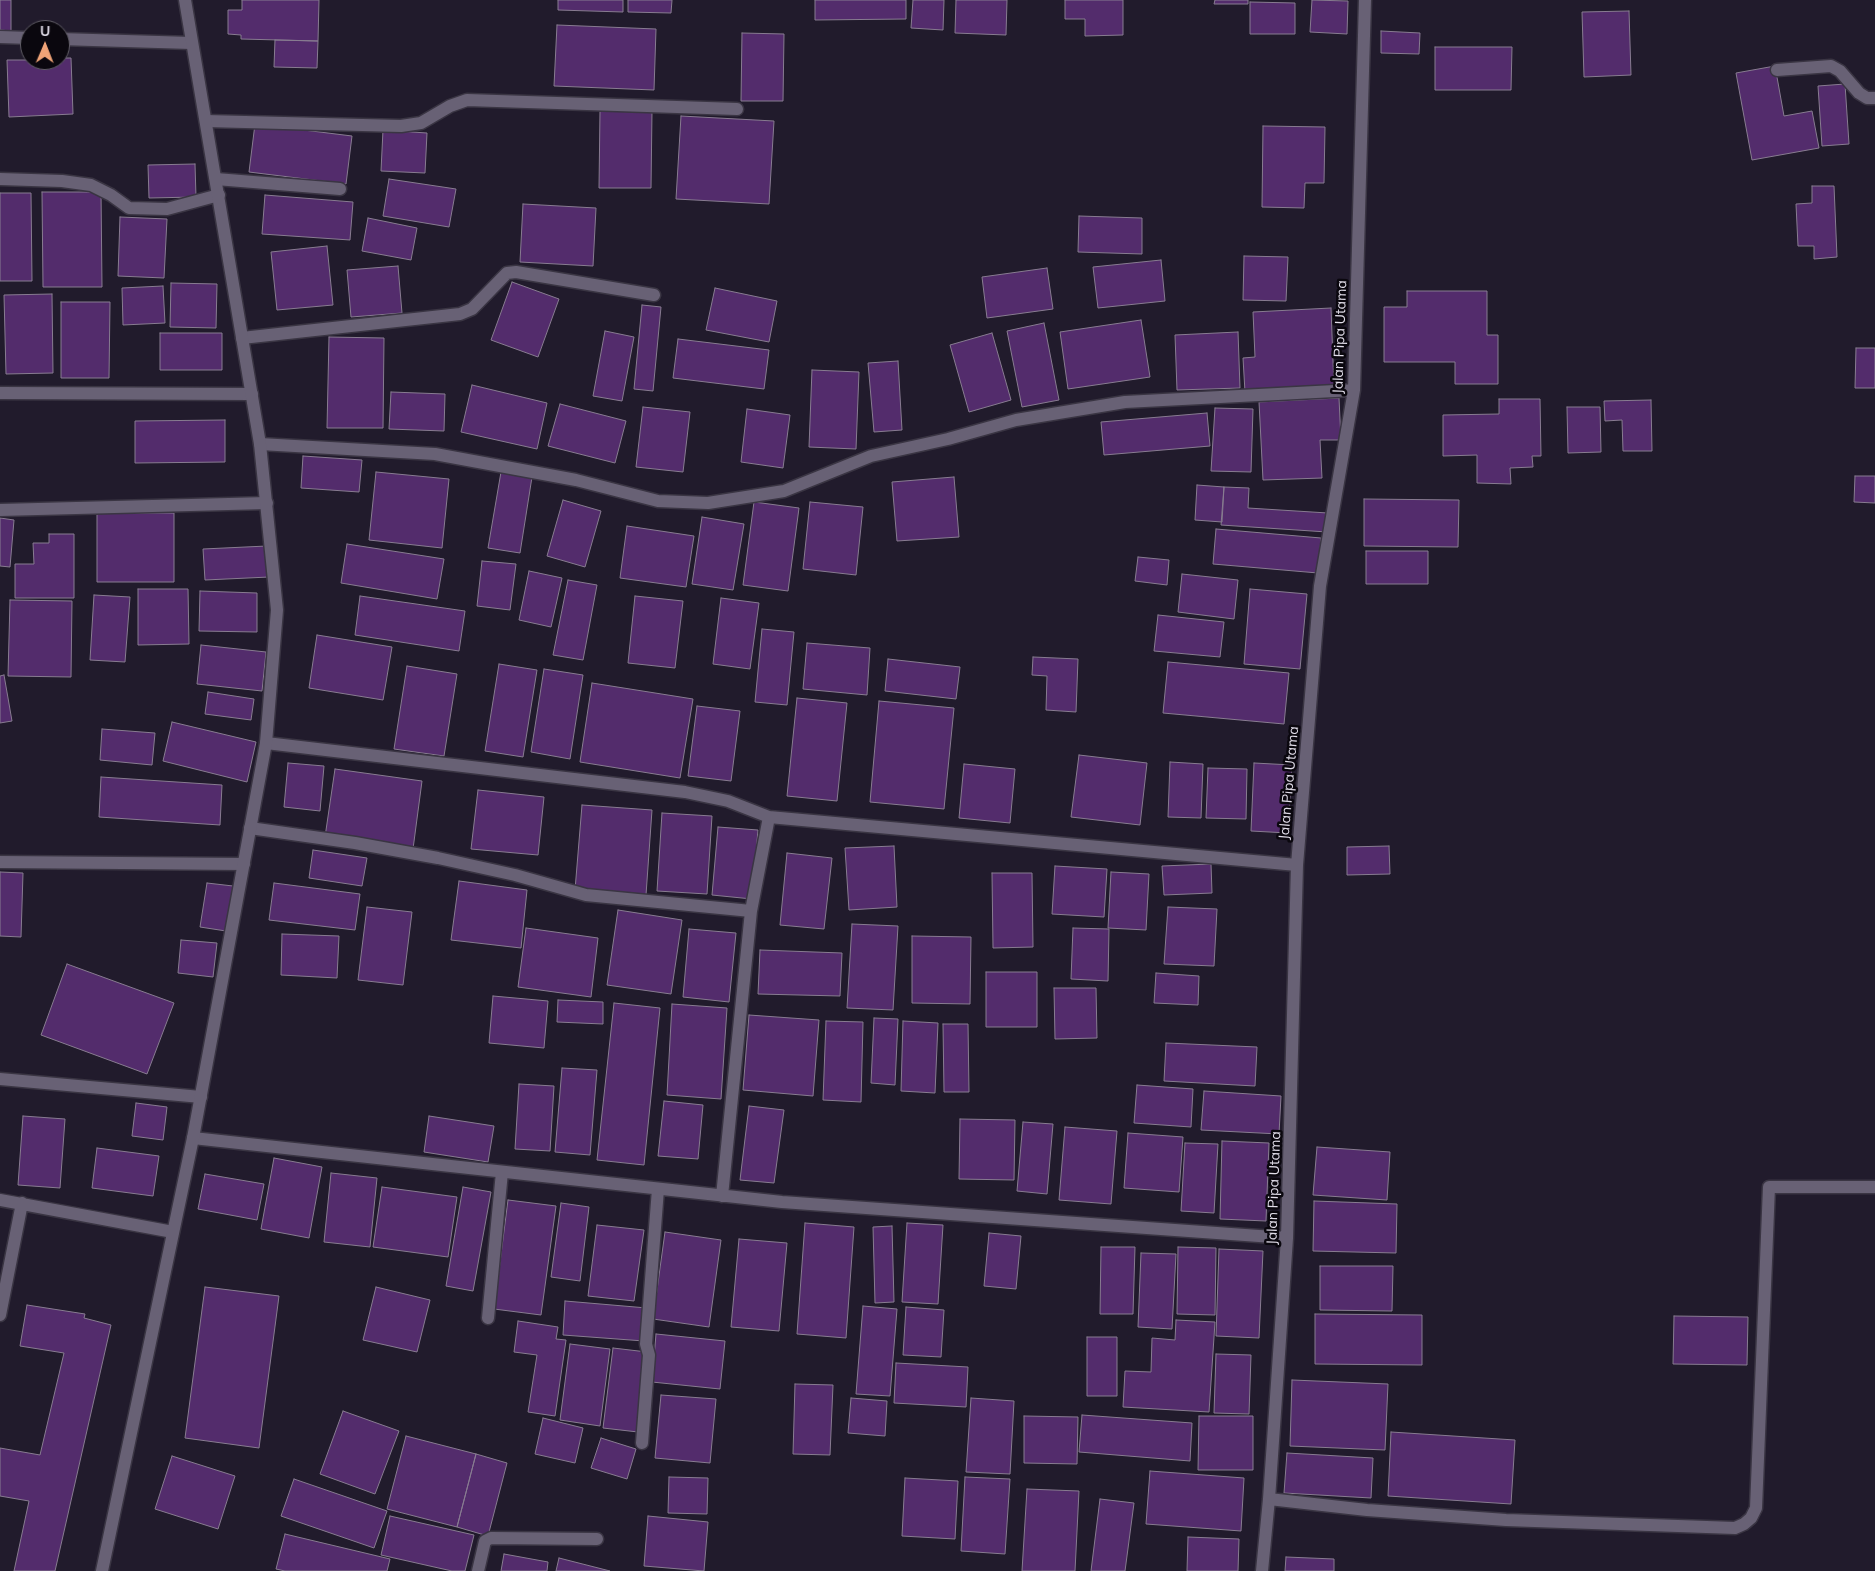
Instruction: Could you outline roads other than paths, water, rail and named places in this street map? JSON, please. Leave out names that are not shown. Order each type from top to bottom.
[{"type":"street","points":[[102,1571],[193,1138],[244,864],[266,743],[277,610],[260,444],[185,0]]},
{"type":"street","name":"Jalan Pipa Utama","points":[[1262,1571],[1269,1499],[1287,1238],[1297,865],[1320,586],[1354,390],[1365,0]]},
{"type":"street","points":[[0,37],[20,38]]},
{"type":"street","points":[[70,39],[191,43]]},
{"type":"street","points":[[1778,70],[1831,66],[1840,71],[1859,93],[1867,98],[1875,98]]},
{"type":"street","points":[[206,121],[401,126],[421,123],[450,106],[467,100],[737,110]]},
{"type":"street","points":[[0,179],[62,181],[91,186],[110,195],[129,208],[167,209],[219,195]]},
{"type":"street","points":[[216,179],[340,189]]},
{"type":"street","points":[[242,338],[460,314],[472,309],[507,273],[516,272],[654,295]]},
{"type":"street","points":[[260,444],[435,454],[576,480],[658,501],[708,503],[784,491],[871,456],[1025,419],[1125,402],[1354,390]]},
{"type":"street","points":[[0,393],[252,394]]},
{"type":"street","points":[[0,510],[266,503]]},
{"type":"street","points":[[266,743],[685,792],[728,801],[769,817],[1297,865]]},
{"type":"street","points":[[722,1196],[751,911],[769,817]]},
{"type":"street","points":[[250,828],[356,843],[438,858],[515,875],[586,895],[751,911]]},
{"type":"street","points":[[0,862],[244,864]]},
{"type":"street","points":[[0,1079],[201,1097]]},
{"type":"street","points":[[193,1138],[782,1202],[1287,1238]]},
{"type":"street","points":[[488,1318],[502,1172]]},
{"type":"street","points":[[1269,1499],[1367,1510],[1506,1520],[1735,1528],[1744,1524],[1751,1518],[1756,1508],[1768,1187],[1875,1187]]},
{"type":"street","points":[[642,1443],[649,1355],[646,1344],[658,1189]]},
{"type":"street","points":[[0,1200],[173,1232]]},
{"type":"street","points":[[0,1315],[22,1203]]},
{"type":"street","points":[[478,1571],[485,1541],[492,1538],[597,1539]]}]
